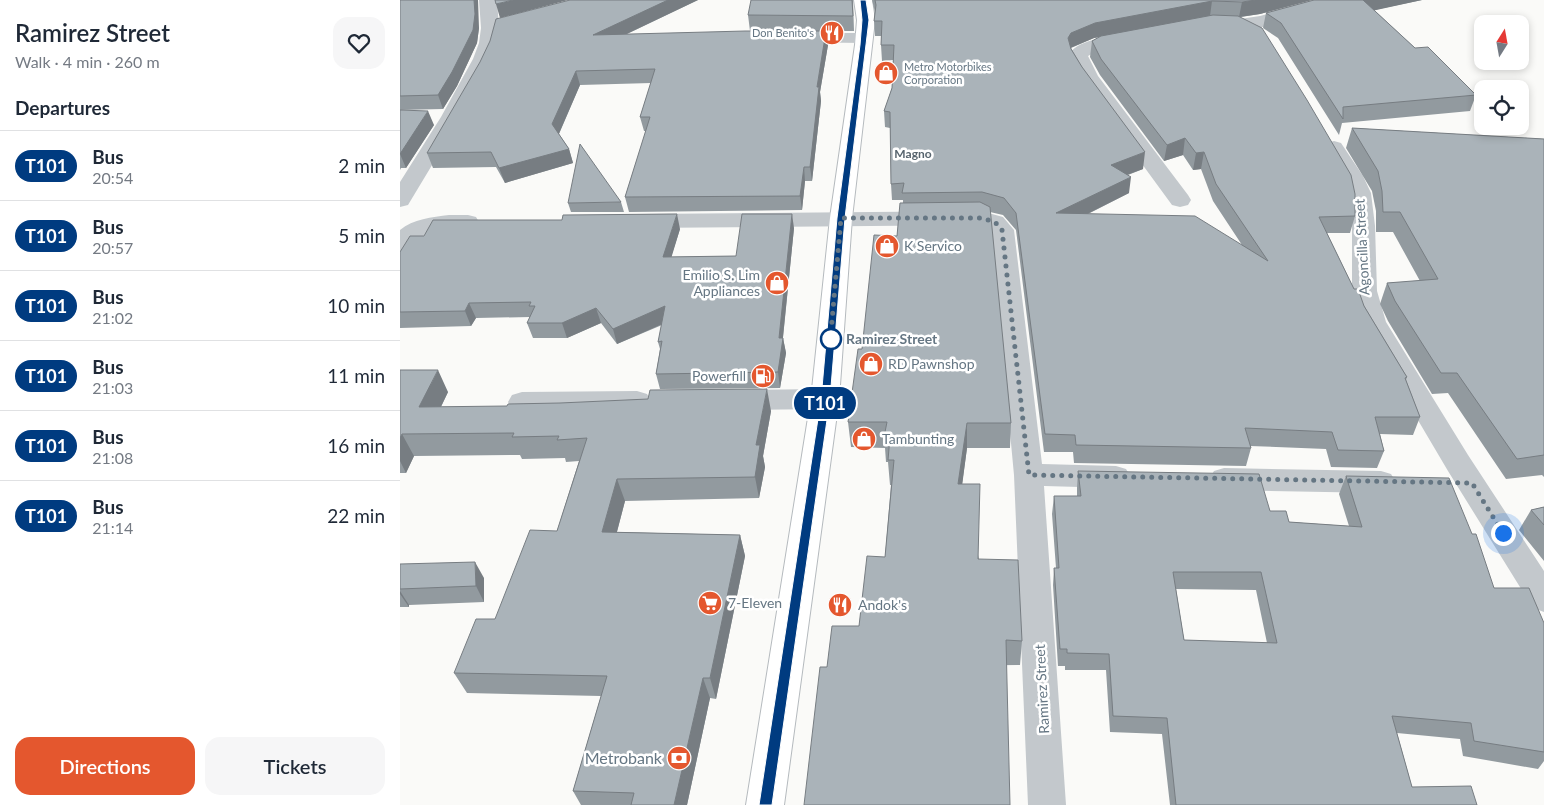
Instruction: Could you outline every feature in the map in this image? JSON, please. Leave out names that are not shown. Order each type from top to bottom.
[{"type":"main road","points":[[765,805],[826,399],[841,218],[866,20],[863,0]]},
{"type":"street","points":[[400,200],[451,116],[482,59],[490,28],[488,0]]},
{"type":"street","points":[[1267,39],[1259,32],[1230,23],[1260,21],[1339,0]]},
{"type":"street","points":[[490,28],[509,23]]},
{"type":"street","points":[[1143,36],[1085,49],[1078,54],[1078,58],[1090,78],[1180,200]]},
{"type":"street","points":[[776,38],[864,38]]},
{"type":"street","points":[[425,117],[451,116]]},
{"type":"street","name":"Agoncilla Street","points":[[1325,132],[1359,191],[1363,211],[1364,299],[1368,310],[1458,483],[1544,598]]},
{"type":"street","points":[[618,222],[841,218]]},
{"type":"street","name":"Ramirez Street","points":[[841,218],[981,218],[995,222],[1002,230],[1029,475],[1047,805]]},
{"type":"street","points":[[400,245],[405,236],[440,222],[490,222]]},
{"type":"street","points":[[711,401],[826,399]]},
{"type":"street","points":[[522,402],[661,401]]},
{"type":"street","points":[[1029,475],[1138,477]]},
{"type":"street","points":[[1198,478],[1404,482]]},
{"type":"building","points":[[400,0],[474,0],[473,30],[438,95],[400,96]]},
{"type":"building","points":[[495,0],[513,0],[496,4]]},
{"type":"building","points":[[570,0],[668,0],[593,35],[826,31],[817,87],[819,87],[810,167],[804,167],[800,196],[625,197],[650,117],[640,117],[655,69],[576,71],[552,124],[569,149],[499,168],[491,152],[427,153],[480,62],[490,41],[496,19]]},
{"type":"building","points":[[751,0],[852,0],[853,16],[748,15]]},
{"type":"building","points":[[875,0],[1256,0],[1242,2],[1212,1],[1095,23],[1071,33],[1068,38],[1071,49],[1082,67],[1145,152],[1111,165],[1131,177],[1056,213],[1195,216],[1268,261],[1216,184],[1204,152],[1196,153],[1185,138],[1167,145],[1101,59],[1092,41],[1101,36],[1213,15],[1238,16],[1262,28],[1351,175],[1355,194],[1355,216],[1319,217],[1354,289],[1358,289],[1364,306],[1407,377],[1405,378],[1420,417],[1375,417],[1384,451],[1338,450],[1332,432],[1245,428],[1251,448],[1076,445],[1075,435],[1045,434],[1016,213],[1004,198],[982,192],[902,193],[904,183],[891,184],[890,112],[884,111],[892,88],[894,45],[881,45],[882,21],[874,21]]},
{"type":"building","points":[[1314,0],[1363,0],[1415,48],[1428,47],[1474,93],[1474,95],[1343,107],[1343,119],[1281,23],[1266,13]]},
{"type":"building","points":[[400,110],[428,111],[400,154]]},
{"type":"building","points":[[1352,128],[1544,139],[1544,455],[1517,459],[1457,373],[1441,373],[1395,301],[1387,283],[1438,279],[1400,212],[1383,212],[1382,191],[1378,171]]},
{"type":"building","points":[[580,144],[621,202],[568,203]]},
{"type":"building","points":[[980,202],[990,207],[1011,423],[967,423],[958,484],[980,484],[978,559],[1018,560],[1022,641],[1006,640],[1010,805],[804,805],[820,667],[827,667],[832,626],[859,626],[867,556],[885,557],[894,460],[888,460],[890,437],[884,437],[887,422],[848,422],[858,349],[862,349],[874,235],[897,236],[900,203]]},
{"type":"building","points":[[677,214],[663,257],[736,256],[742,214],[792,214],[779,338],[783,338],[778,372],[656,374],[662,341],[658,342],[665,306],[613,329],[596,308],[562,323],[527,323],[535,306],[529,306],[531,302],[469,303],[465,311],[400,312],[400,252],[410,236],[424,236],[433,220],[562,220],[563,215]]},
{"type":"building","points":[[400,370],[438,370],[419,407],[507,406],[508,404],[648,399],[650,390],[767,389],[756,445],[760,445],[755,477],[617,479],[602,532],[740,535],[710,678],[703,678],[674,805],[631,805],[634,793],[573,791],[607,676],[454,673],[476,619],[495,619],[530,530],[557,531],[587,438],[557,440],[559,436],[512,437],[514,433],[402,434],[400,438]]},
{"type":"building","points":[[1078,471],[1259,474],[1270,511],[1286,511],[1289,522],[1362,527],[1346,476],[1449,478],[1472,534],[1476,534],[1494,588],[1529,588],[1544,623],[1544,752],[1474,741],[1471,723],[1392,716],[1412,787],[1471,786],[1477,805],[1176,805],[1167,718],[1113,716],[1109,654],[1067,653],[1067,649],[1060,649],[1054,568],[1059,568],[1054,496],[1081,496]],"holes":[[[1173,572],[1261,572],[1277,643],[1184,640]]]},
{"type":"building","points":[[1544,507],[1544,525],[1531,510]]},
{"type":"building","points":[[475,562],[476,586],[400,589],[400,564]]},
{"type":"bus line","name":"T101","points":[[765,805],[826,399],[841,218],[851,129],[864,45],[866,20],[863,0]]},
{"type":"place","name":"Don Benito's","points":[[832,33]]},
{"type":"place","name":"Metro Motorbikes Corporation","points":[[886,73]]},
{"type":"place","name":"K Servico","points":[[887,246]]},
{"type":"place","name":"Emilio S. Lim Appliances","points":[[777,283]]},
{"type":"place","name":"Ramirez Street","points":[[831,339]]},
{"type":"place","name":"RD Pawnshop","points":[[871,364]]},
{"type":"place","name":"Powerfill","points":[[763,376]]},
{"type":"place","name":"Tambunting","points":[[864,439]]},
{"type":"place","name":"7-Eleven","points":[[710,603]]},
{"type":"place","name":"Andok's","points":[[840,605]]},
{"type":"place","name":"Metrobank","points":[[679,758]]},
{"type":"district","name":"Magno","points":[[913,154]]},
{"type":"route","points":[[831,339],[830,344],[841,218],[981,218],[995,222],[1002,230],[1029,475],[1472,483],[1503,533]]}]
